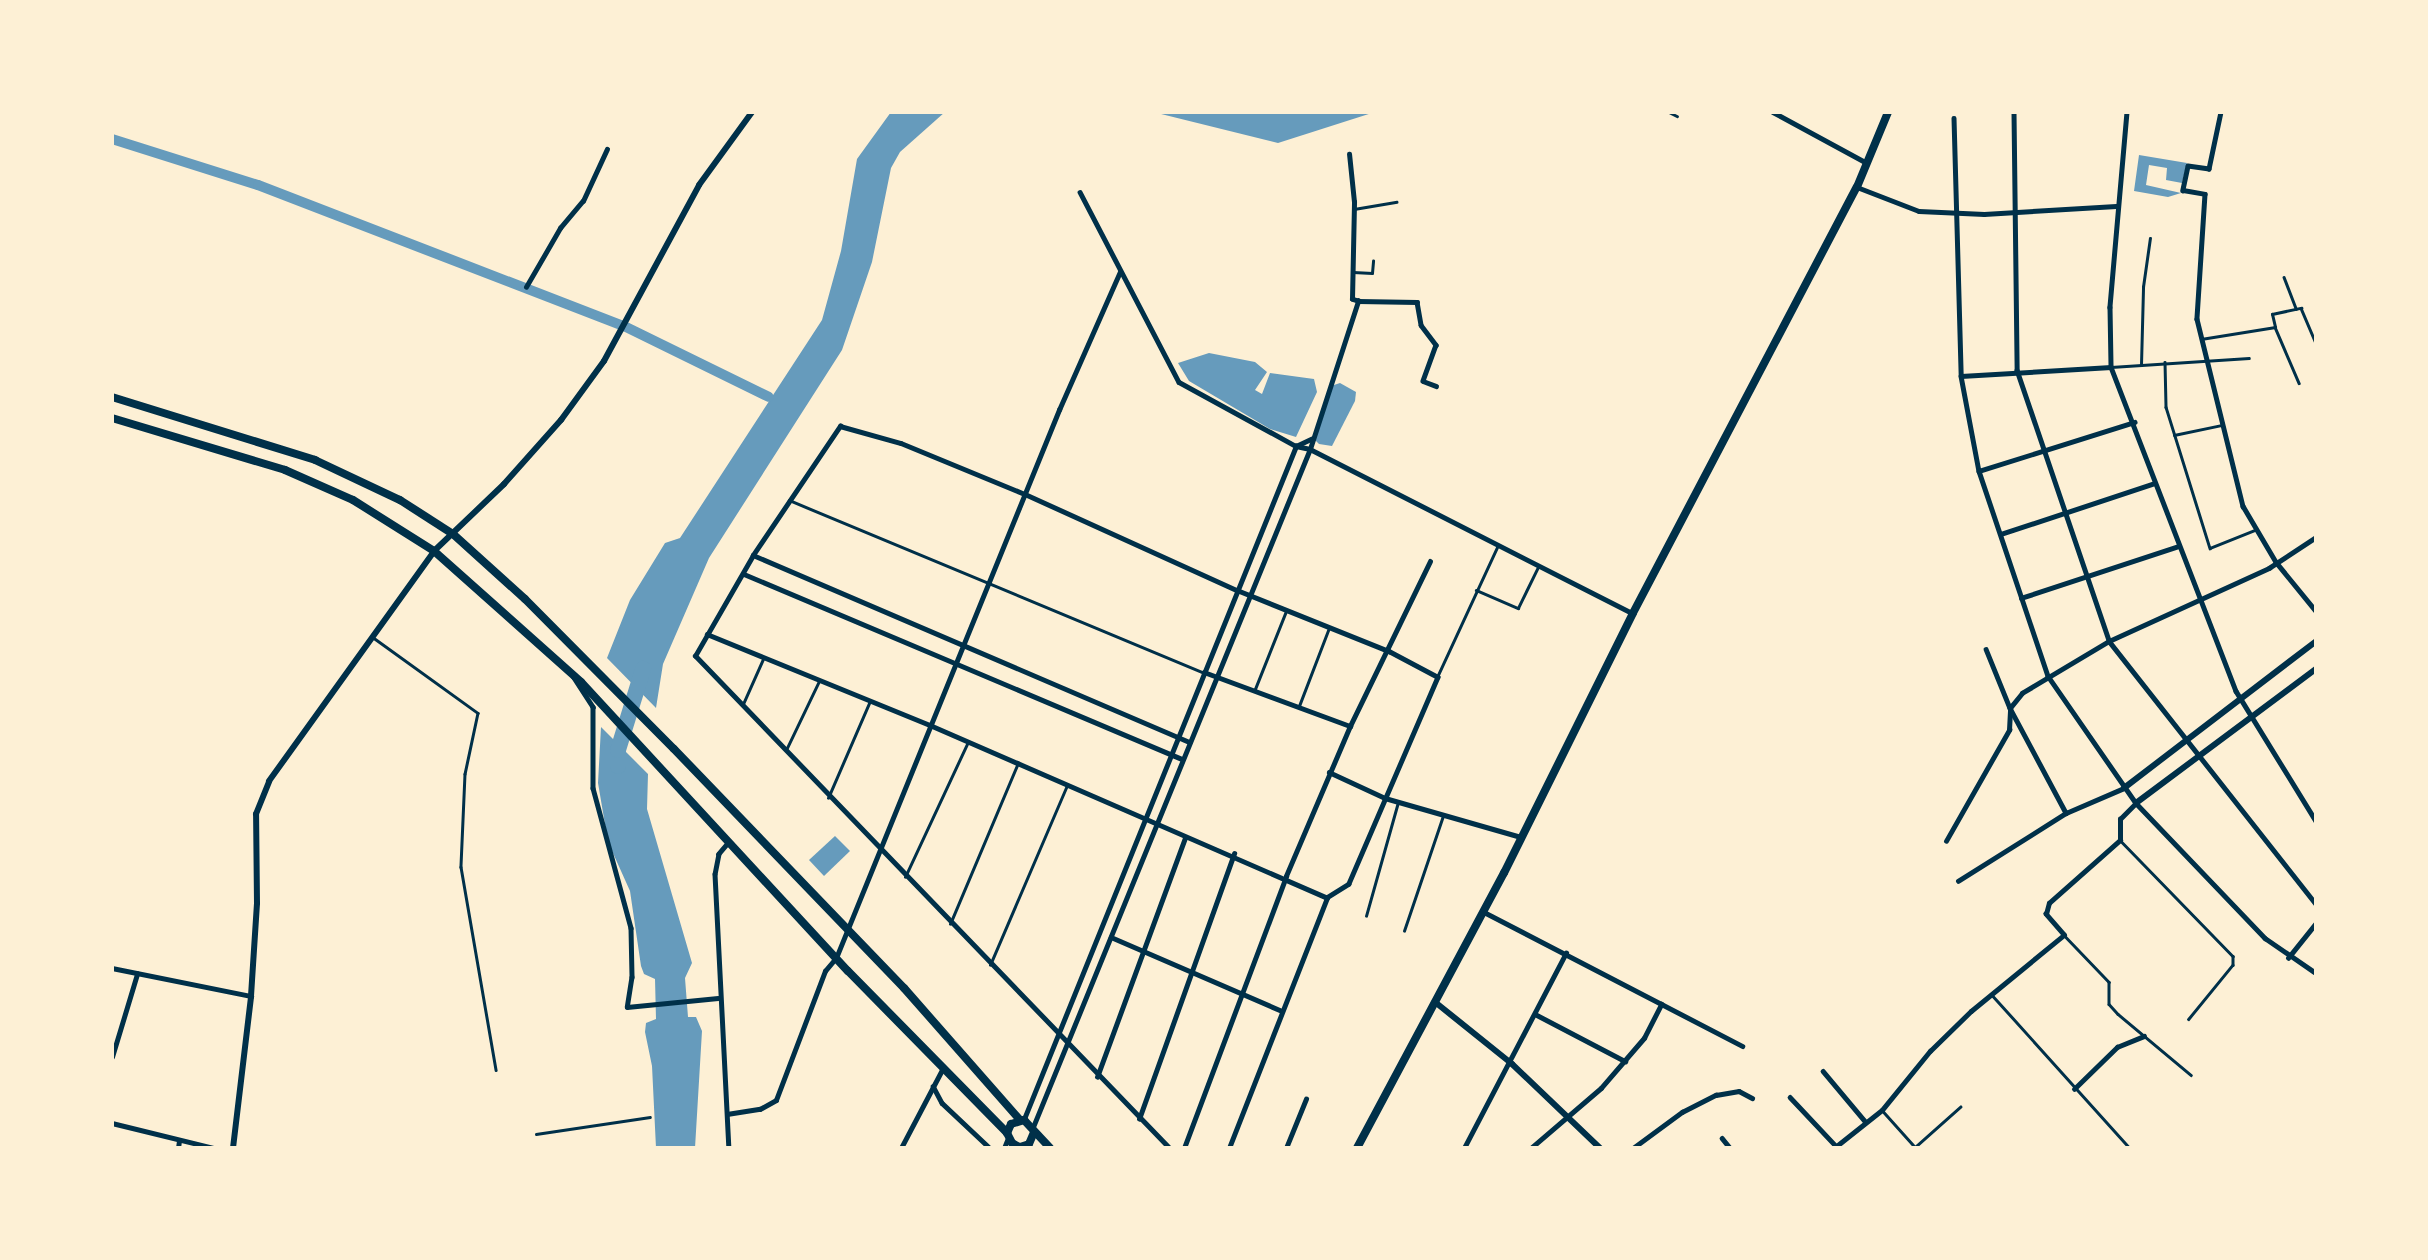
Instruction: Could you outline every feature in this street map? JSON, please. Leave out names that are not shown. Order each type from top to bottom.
[{"type":"main road","points":[[1357,1148],[1483,911],[1633,613],[1857,187],[1888,112]]},
{"type":"main road","points":[[112,397],[315,460],[400,500],[453,534],[596,668],[847,929],[1050,1148]]},
{"type":"main road","points":[[112,418],[285,470],[353,500],[435,551],[581,682],[836,958],[1018,1147],[1029,1144],[1034,1129]]},
{"type":"main road","points":[[1008,1136],[1011,1124],[1022,1120]]},
{"type":"street","points":[[233,1148],[251,996],[257,903],[256,814],[269,781],[435,551],[561,420],[604,361],[699,185],[752,112]]},
{"type":"street","points":[[1773,112],[1868,163]]},
{"type":"street","points":[[2014,112],[2017,370],[2109,641],[2316,904]]},
{"type":"street","points":[[2127,112],[2116,206],[2111,368],[2240,698],[2316,821]]},
{"type":"street","points":[[2221,112],[2209,169],[2188,166],[2183,190],[2205,194],[2198,306],[2201,339],[2243,506],[2276,562],[2316,611]]},
{"type":"street","points":[[1954,118],[1961,376],[1979,471],[2048,676],[2136,803],[2288,957],[2316,973]]},
{"type":"street","points":[[527,287],[592,185],[607,149]]},
{"type":"street","points":[[1349,154],[1354,209],[1352,299],[1417,302],[1421,325],[1436,345],[1423,381],[1436,386]]},
{"type":"street","points":[[1857,187],[1919,211],[2015,212],[2116,206]]},
{"type":"street","points":[[1080,192],[1179,382],[1296,446],[1310,449],[1633,613]]},
{"type":"street","points":[[727,1114],[760,1109],[776,1101],[825,971],[836,958],[988,582],[1120,272]]},
{"type":"street","points":[[1034,1129],[1310,449],[1311,439],[1358,301]]},
{"type":"street","points":[[1961,376],[2017,370],[2111,368]]},
{"type":"street","points":[[1979,471],[2134,422]]},
{"type":"street","points":[[1169,1148],[828,798],[695,656],[753,555],[840,426],[901,443],[1025,494],[1237,590],[1389,651],[1438,677],[1349,884],[1327,898],[1229,1148]]},
{"type":"street","points":[[1022,1120],[1296,446],[1311,439]]},
{"type":"street","points":[[2001,534],[2155,483]]},
{"type":"street","points":[[1946,841],[2009,730],[2010,708],[2022,693],[2109,641],[2276,562],[2316,537]]},
{"type":"street","points":[[2021,598],[2179,546]]},
{"type":"street","points":[[753,555],[1191,742]]},
{"type":"street","points":[[1184,1148],[1240,990],[1329,772],[1430,561]]},
{"type":"street","points":[[744,574],[1183,759]]},
{"type":"street","points":[[707,634],[968,741],[1185,838],[1234,854],[1286,876],[1327,898]]},
{"type":"street","points":[[1958,881],[2066,813],[2124,788],[2316,641]]},
{"type":"street","points":[[1986,649],[2010,708],[2066,813]]},
{"type":"street","points":[[1790,1097],[1835,1147],[1882,1110],[1930,1051],[2064,935],[2046,914],[2049,903],[2120,840],[2120,819],[2136,803],[2316,669]]},
{"type":"street","points":[[1204,672],[1350,726]]},
{"type":"street","points":[[573,674],[575,685],[593,707],[593,788],[631,928],[632,978],[627,1007],[718,998]]},
{"type":"street","points":[[1329,772],[1385,798],[1521,837]]},
{"type":"street","points":[[1097,1077],[1141,951],[1185,838]]},
{"type":"street","points":[[729,841],[719,854],[715,874],[718,998],[729,1148]]},
{"type":"street","points":[[1139,1119],[1234,854]]},
{"type":"street","points":[[1483,911],[1742,1046]]},
{"type":"street","points":[[2288,957],[2316,923]]},
{"type":"street","points":[[1111,937],[1240,990],[1281,1010]]},
{"type":"street","points":[[1464,1148],[1511,1064],[1566,953]]},
{"type":"street","points":[[112,968],[251,996]]},
{"type":"street","points":[[112,1057],[137,974]]},
{"type":"street","points":[[1435,1002],[1511,1064],[1600,1148]]},
{"type":"street","points":[[1531,1148],[1569,1118],[1625,1061],[1661,1004]]},
{"type":"street","points":[[1535,1014],[1625,1061]]},
{"type":"street","points":[[2074,1089],[2117,1047],[2144,1036]]},
{"type":"street","points":[[901,1148],[943,1067]]},
{"type":"street","points":[[1823,1071],[1865,1121]]},
{"type":"street","points":[[933,1086],[942,1103],[990,1148]]},
{"type":"street","points":[[1633,1148],[1682,1112],[1716,1095],[1739,1091],[1752,1098]]},
{"type":"street","points":[[1286,1148],[1306,1099]]},
{"type":"street","points":[[112,1123],[214,1148]]},
{"type":"street","points":[[1004,1148],[1008,1136]]},
{"type":"street","points":[[1722,1138],[1730,1148]]},
{"type":"street","points":[[178,1148],[179,1140]]},
{"type":"lane","points":[[1669,112],[1677,116]]},
{"type":"lane","points":[[1354,209],[1396,202]]},
{"type":"lane","points":[[2141,365],[2143,287],[2150,238]]},
{"type":"lane","points":[[1353,272],[1372,273],[1373,261]]},
{"type":"lane","points":[[2284,277],[2296,309]]},
{"type":"lane","points":[[2299,383],[2272,314],[2301,308],[2316,343]]},
{"type":"lane","points":[[2201,339],[2275,327]]},
{"type":"lane","points":[[2111,368],[2205,359],[2249,358]]},
{"type":"lane","points":[[2165,362],[2162,386],[2173,436],[2210,548],[2255,530]]},
{"type":"lane","points":[[2173,436],[2222,425]]},
{"type":"lane","points":[[789,500],[1204,672]]},
{"type":"lane","points":[[1438,677],[1498,545]]},
{"type":"lane","points":[[1476,590],[1518,608],[1539,565]]},
{"type":"lane","points":[[1254,692],[1287,610]]},
{"type":"lane","points":[[1299,706],[1329,627]]},
{"type":"lane","points":[[372,637],[478,713],[465,774],[461,867],[496,1070]]},
{"type":"lane","points":[[741,707],[764,658]]},
{"type":"lane","points":[[785,752],[819,681]]},
{"type":"lane","points":[[828,798],[870,702]]},
{"type":"lane","points":[[905,877],[968,741]]},
{"type":"lane","points":[[950,924],[1018,763]]},
{"type":"lane","points":[[990,965],[1067,785]]},
{"type":"lane","points":[[1366,916],[1398,802]]},
{"type":"lane","points":[[1404,931],[1444,813]]},
{"type":"lane","points":[[2120,840],[2233,956],[2233,965],[2189,1019]]},
{"type":"lane","points":[[2064,935],[2109,982],[2109,1004],[2191,1075]]},
{"type":"lane","points":[[1993,996],[2130,1148]]},
{"type":"lane","points":[[1882,1110],[1914,1148],[1960,1107]]},
{"type":"lane","points":[[536,1134],[650,1117]]},
{"type":"water","points":[[891,112],[945,112],[900,152],[891,168],[872,262],[842,350],[709,558],[663,664],[656,708],[607,658],[630,600],[665,543],[680,538],[822,320],[841,251],[857,159]]},
{"type":"water","points":[[1153,112],[1375,112],[1278,143]]},
{"type":"water","points":[[2139,155],[2187,163],[2182,183],[2166,180],[2167,168],[2149,165],[2146,185],[2181,193],[2168,197],[2134,191]]},
{"type":"water","points":[[1209,353],[1255,362],[1267,372],[1255,390],[1262,394],[1270,373],[1314,379],[1317,392],[1296,437],[1270,429],[1189,381],[1178,363]]},
{"type":"water","points":[[1340,383],[1356,392],[1355,401],[1332,446],[1319,444],[1315,440],[1331,386]]},
{"type":"water","points":[[601,727],[648,774],[647,809],[692,963],[685,978],[688,1017],[696,1017],[702,1031],[695,1148],[656,1148],[652,1066],[645,1032],[646,1023],[656,1019],[655,979],[644,974],[641,966],[630,891],[608,842],[598,783]]},
{"type":"water","points":[[835,836],[850,851],[824,876],[809,860]]},
{"type":"waterway","points":[[112,139],[258,185],[624,326],[769,397]]},
{"type":"waterway","points":[[618,766],[618,750],[643,669]]}]
